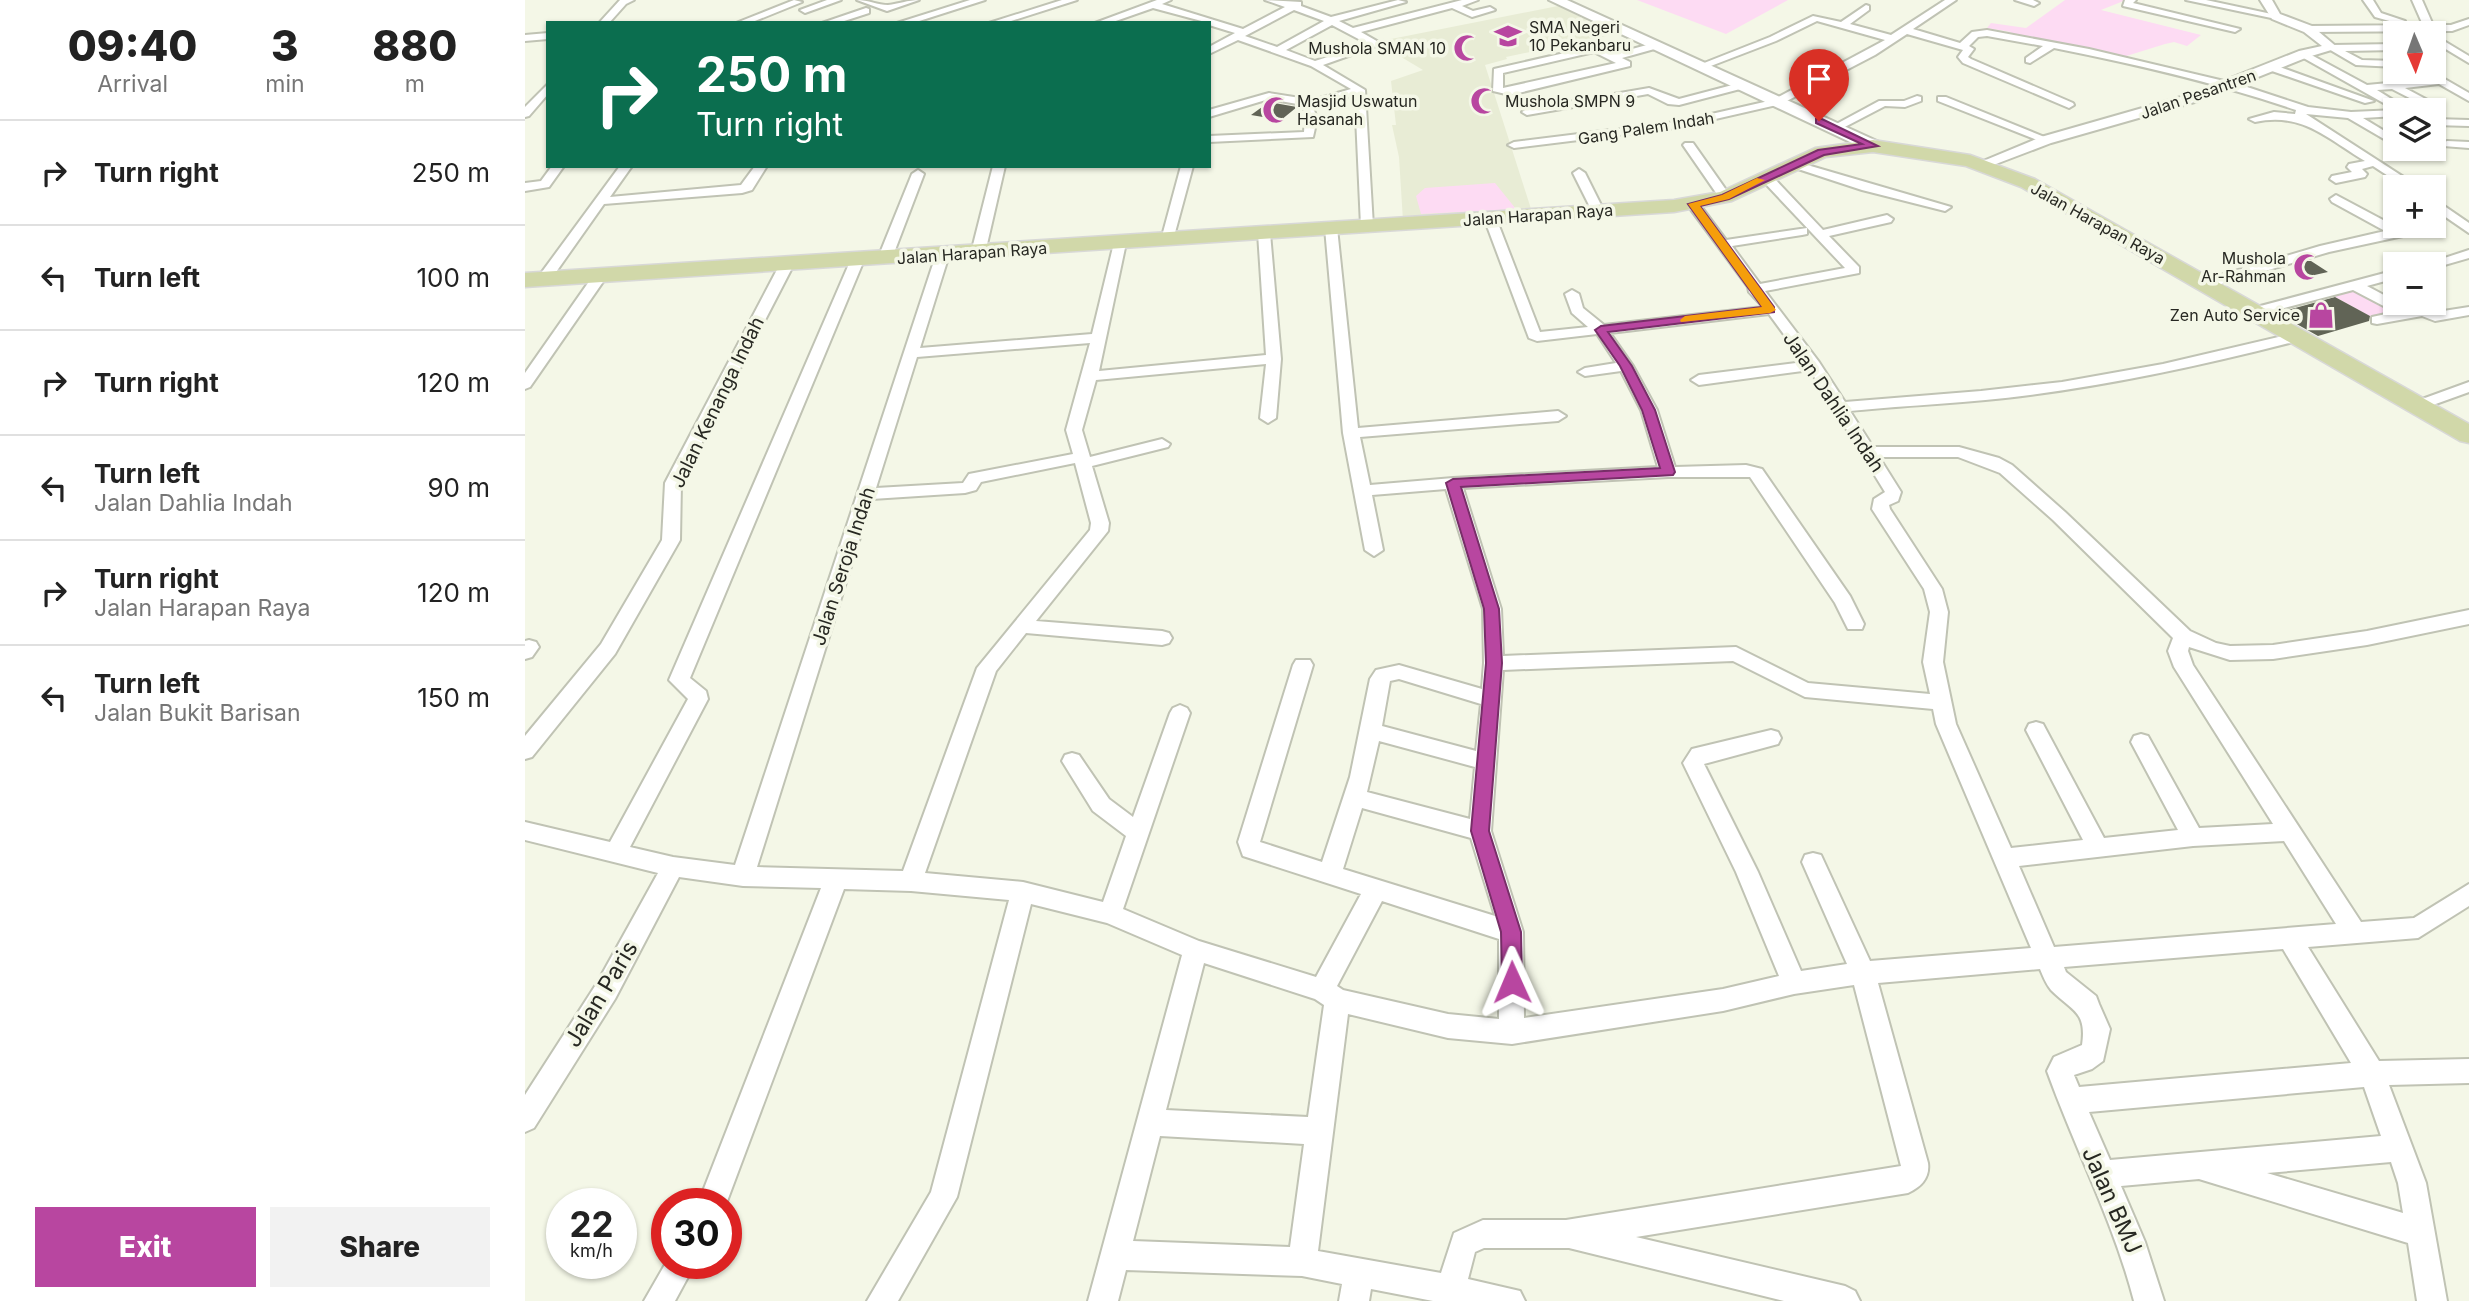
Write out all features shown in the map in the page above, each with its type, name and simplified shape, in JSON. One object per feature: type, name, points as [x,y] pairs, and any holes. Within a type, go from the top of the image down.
[{"type":"main road","points":[[1561,1],[1654,47],[1873,146]]},
{"type":"main road","name":"Jalan Harapan Raya","points":[[534,280],[942,256],[1693,204],[1725,197],[1822,152],[1873,146],[1983,164],[2028,183],[2469,435]]},
{"type":"street","points":[[607,0],[626,1]]},
{"type":"street","points":[[746,21],[794,1],[810,9],[836,0]]},
{"type":"street","points":[[862,0],[887,8],[914,0]]},
{"type":"street","points":[[909,21],[980,0]]},
{"type":"street","points":[[1001,21],[1072,0]]},
{"type":"street","points":[[1270,0],[1335,21],[1377,45],[1315,65]]},
{"type":"street","points":[[1211,49],[1304,0]]},
{"type":"street","points":[[1353,31],[1473,0]]},
{"type":"street","name":"Gang Palem Indah","points":[[1514,145],[1676,125],[1777,102],[1908,31],[1948,0]]},
{"type":"street","points":[[2020,0],[2034,3]]},
{"type":"street","points":[[2131,0],[2126,4],[2235,29]]},
{"type":"street","points":[[2266,0],[2276,16]]},
{"type":"street","points":[[2368,0],[2378,15],[2398,21]]},
{"type":"street","points":[[2417,0],[2428,21]]},
{"type":"street","points":[[606,21],[626,1]]},
{"type":"street","points":[[2197,1],[2276,16],[2308,29],[2332,48],[2363,64],[2383,64]]},
{"type":"street","points":[[1106,21],[1158,2],[1206,21]]},
{"type":"street","points":[[1279,50],[1339,17],[1401,2]]},
{"type":"street","points":[[1453,5],[1472,14],[1490,10]]},
{"type":"street","points":[[1844,24],[1866,8]]},
{"type":"street","points":[[832,21],[866,10]]},
{"type":"street","points":[[1168,20],[1187,14]]},
{"type":"street","points":[[840,18],[847,21]]},
{"type":"street","points":[[1699,66],[1773,39],[1816,18],[1894,39]]},
{"type":"street","points":[[2447,28],[2469,22]]},
{"type":"street","points":[[1211,23],[1315,65],[1360,90]]},
{"type":"street","points":[[1574,30],[1604,23]]},
{"type":"street","points":[[2308,29],[2383,29]]},
{"type":"street","points":[[1908,31],[1969,49],[1963,57],[1967,61],[2069,105]]},
{"type":"street","points":[[1962,47],[1980,32],[2052,45],[2251,91],[2305,115],[2321,137],[2376,162],[2395,175]]},
{"type":"street","points":[[526,38],[546,36]]},
{"type":"street","points":[[2030,60],[2052,45]]},
{"type":"street","points":[[2447,46],[2469,45]]},
{"type":"street","points":[[1616,57],[1626,64],[1510,92],[1498,90],[1497,71],[1593,49],[1616,57],[1654,47]]},
{"type":"street","points":[[2332,48],[2383,47]]},
{"type":"street","name":"Jalan Pesantren","points":[[1983,164],[2046,140],[2150,111],[2226,85],[2304,54],[2332,48]]},
{"type":"street","points":[[2447,50],[2469,60]]},
{"type":"street","points":[[2304,54],[2384,98]]},
{"type":"street","points":[[2273,68],[2369,101]]},
{"type":"street","points":[[2368,88],[2413,84]]},
{"type":"street","points":[[2446,84],[2469,98]]},
{"type":"street","points":[[1527,111],[1649,91],[1678,102],[1740,86]]},
{"type":"street","points":[[2394,86],[2416,98]]},
{"type":"street","points":[[525,114],[529,103],[546,89]]},
{"type":"street","points":[[1211,139],[1309,135],[1311,119],[1307,106],[1360,90]]},
{"type":"street","points":[[1360,90],[1367,226]]},
{"type":"street","points":[[1211,113],[1269,96],[1313,103]]},
{"type":"street","points":[[1835,128],[1883,103],[1906,104],[1917,99]]},
{"type":"street","points":[[1942,99],[2046,140]]},
{"type":"street","points":[[2255,119],[2274,115],[2383,114]]},
{"type":"street","points":[[2351,115],[2383,135]]},
{"type":"street","points":[[2446,122],[2469,123]]},
{"type":"street","points":[[2447,144],[2469,145]]},
{"type":"street","points":[[1689,145],[1725,197]]},
{"type":"street","points":[[2336,179],[2361,174],[2353,167],[2376,162]]},
{"type":"street","points":[[1793,164],[1866,187],[1945,207]]},
{"type":"street","points":[[525,187],[545,184],[557,168]]},
{"type":"street","points":[[534,280],[625,168]]},
{"type":"street","points":[[601,201],[746,188],[760,168]]},
{"type":"street","points":[[978,253],[999,168]]},
{"type":"street","points":[[1167,240],[1186,168]]},
{"type":"street","points":[[1580,173],[1598,211]]},
{"type":"street","points":[[885,258],[918,174]]},
{"type":"street","points":[[1755,289],[1853,271],[1822,234],[1766,177]]},
{"type":"street","points":[[2336,199],[2383,225]]},
{"type":"street","name":"Jalan Dahlia Indah","points":[[1693,204],[1770,310],[1814,365],[1893,492],[1892,497],[1880,503],[1881,509],[1933,589],[1937,602],[1933,662],[1939,702],[1946,724],[2048,958]]},
{"type":"street","points":[[2446,210],[2463,219],[2469,229]]},
{"type":"street","points":[[1490,218],[1534,335],[1542,337],[1770,310]]},
{"type":"street","points":[[1822,234],[1887,219]]},
{"type":"street","points":[[1331,228],[1351,433],[1374,550]]},
{"type":"street","points":[[1723,244],[1802,231]]},
{"type":"street","points":[[1264,233],[1274,359],[1268,418]]},
{"type":"street","points":[[2206,284],[2325,249],[2383,236]]},
{"type":"street","points":[[911,881],[987,668],[1099,531],[1100,523],[1074,430],[1090,376],[1120,243]]},
{"type":"street","points":[[2446,260],[2469,254]]},
{"type":"street","name":"Jalan Seroja Indah","points":[[743,876],[942,256]]},
{"type":"street","points":[[615,855],[698,699],[699,696],[679,680],[857,260]]},
{"type":"street","name":"Jalan Kenanga Indah","points":[[525,751],[608,649],[671,540],[673,483],[787,264]]},
{"type":"street","points":[[525,384],[600,276]]},
{"type":"street","points":[[2254,313],[2383,277]]},
{"type":"street","points":[[2353,284],[2383,300]]},
{"type":"street","points":[[1571,294],[1577,310],[1601,330],[1626,366],[1649,410],[1668,472]]},
{"type":"street","points":[[2431,315],[2435,317],[2469,311]]},
{"type":"street","points":[[2377,320],[2403,315]]},
{"type":"street","points":[[1840,407],[2031,391],[2235,353],[2295,337]]},
{"type":"street","points":[[912,353],[1098,338]]},
{"type":"street","points":[[1090,376],[1274,359]]},
{"type":"street","points":[[1699,380],[1814,365]]},
{"type":"street","points":[[1585,372],[1626,366]]},
{"type":"street","points":[[2419,405],[2469,387]]},
{"type":"street","points":[[1351,433],[1558,416]]},
{"type":"street","points":[[867,494],[965,488],[970,486],[975,478],[1161,444]]},
{"type":"street","points":[[1868,452],[1959,452],[1993,462],[2006,469],[2183,636],[2212,649],[2249,653],[2367,638],[2469,617]]},
{"type":"street","points":[[1363,491],[1453,483],[1746,470],[1756,473],[1843,601],[1855,624]]},
{"type":"street","points":[[1453,483],[1489,593],[1494,663],[1480,831],[1511,932],[1512,1032]]},
{"type":"street","points":[[1021,626],[1162,638]]},
{"type":"street","points":[[2183,636],[2178,651],[2184,667],[2354,932]]},
{"type":"street","points":[[1494,663],[1736,654],[1805,690],[1939,702]]},
{"type":"street","points":[[1303,665],[1249,846],[1253,851],[1377,887],[1511,932]]},
{"type":"street","points":[[1330,873],[1357,798],[1373,731],[1380,679],[1387,674],[1399,672],[1490,699]]},
{"type":"street","points":[[1111,914],[1180,713]]},
{"type":"street","points":[[2036,730],[2098,847]]},
{"type":"street","points":[[1373,731],[1486,762]]},
{"type":"street","points":[[1771,738],[1699,755],[1693,763],[1747,872],[1794,984]]},
{"type":"street","points":[[2141,742],[2193,837]]},
{"type":"street","points":[[1072,761],[1101,805],[1138,833]]},
{"type":"street","points":[[1357,798],[1480,831]]},
{"type":"street","points":[[525,831],[673,867],[743,876],[911,881],[1023,892],[1111,914],[1195,950],[1330,995],[1448,1026],[1512,1032],[1723,1000],[1794,984],[1863,973],[2418,928],[2469,894]]},
{"type":"street","points":[[2004,858],[2193,837],[2290,832]]},
{"type":"street","points":[[1450,1290],[1464,1243],[1483,1234],[1566,1234],[1908,1179],[1915,1171],[1863,973],[1813,862]]},
{"type":"street","name":"Jalan Paris","points":[[525,1119],[606,991],[673,867]]},
{"type":"street","points":[[718,1188],[836,880]]},
{"type":"street","points":[[1302,1262],[1318,1131],[1330,995],[1377,887]]},
{"type":"street","points":[[882,1301],[943,1197],[1023,892]]},
{"type":"street","points":[[2289,938],[2372,1074],[2412,1183],[2432,1301]]},
{"type":"street","points":[[1103,1301],[1195,950]]},
{"type":"street","name":"Jalan BMJ","points":[[2048,958],[2059,984],[2081,997],[2087,1004],[2097,1029],[2094,1052],[2083,1060],[2061,1068],[2070,1101],[2140,1264],[2149,1301]]},
{"type":"street","points":[[2070,1101],[2406,1071],[2469,1071]]},
{"type":"street","points":[[1151,1122],[1318,1131]]},
{"type":"street","points":[[2100,1174],[2400,1148]]},
{"type":"street","points":[[2198,1167],[2422,1233]]},
{"type":"street","points":[[1566,1234],[1845,1301]]},
{"type":"street","points":[[1114,1255],[1302,1262],[1510,1301]]},
{"type":"street","points":[[1354,1301],[1359,1272]]},
{"type":"street","points":[[659,1301],[672,1279]]},
{"type":"shaded area","points":[[1637,0],[1788,0],[1726,34]]},
{"type":"shaded area","points":[[2065,0],[2126,0],[2101,10],[2201,35],[2187,46],[2174,42],[2120,58],[2010,36],[2011,32],[1987,28],[1991,23],[2026,28]]},
{"type":"shaded area","points":[[1558,6],[1616,34],[1506,57],[1507,59],[1485,65],[1532,212],[1403,221],[1399,157],[1392,125],[1396,125],[1391,81],[1423,70],[1376,42]]},
{"type":"shaded area","points":[[1495,183],[1516,209],[1421,214],[1416,196],[1425,188]]},
{"type":"shaded area","points":[[2353,287],[2383,303],[2383,315],[2389,315],[2375,319],[2328,293]]},
{"type":"building","name":"Masjid Uswatun Hasanah","points":[[1269,102],[1297,107],[1281,120],[1251,115]]},
{"type":"building","name":"Mushola Ar-Rahman","points":[[2311,261],[2328,272],[2310,276],[2292,266]]},
{"type":"building","name":"Zen Auto Service","points":[[2335,297],[2370,316],[2369,321],[2318,336],[2277,313]]},
{"type":"slow traffic","points":[[1685,320],[1770,310],[1693,204],[1725,197],[1760,180]]},
{"type":"place","name":"SMA Negeri 10 Pekanbaru","points":[[1508,36]]},
{"type":"place","name":"Mushola SMAN 10","points":[[1467,48]]},
{"type":"place","name":"Mushola SMPN 9","points":[[1484,101]]},
{"type":"place","name":"Masjid Uswatun Hasanah","points":[[1276,110]]},
{"type":"place","name":"Mushola Ar-Rahman","points":[[2307,267]]},
{"type":"place","name":"Zen Auto Service","points":[[2321,315]]},
{"type":"route","points":[[1512,982],[1511,932],[1480,831],[1494,663],[1492,609],[1453,483],[1668,472],[1649,410],[1626,366],[1601,330],[1770,310],[1693,204],[1725,197],[1822,152],[1873,146],[1819,121]]}]
